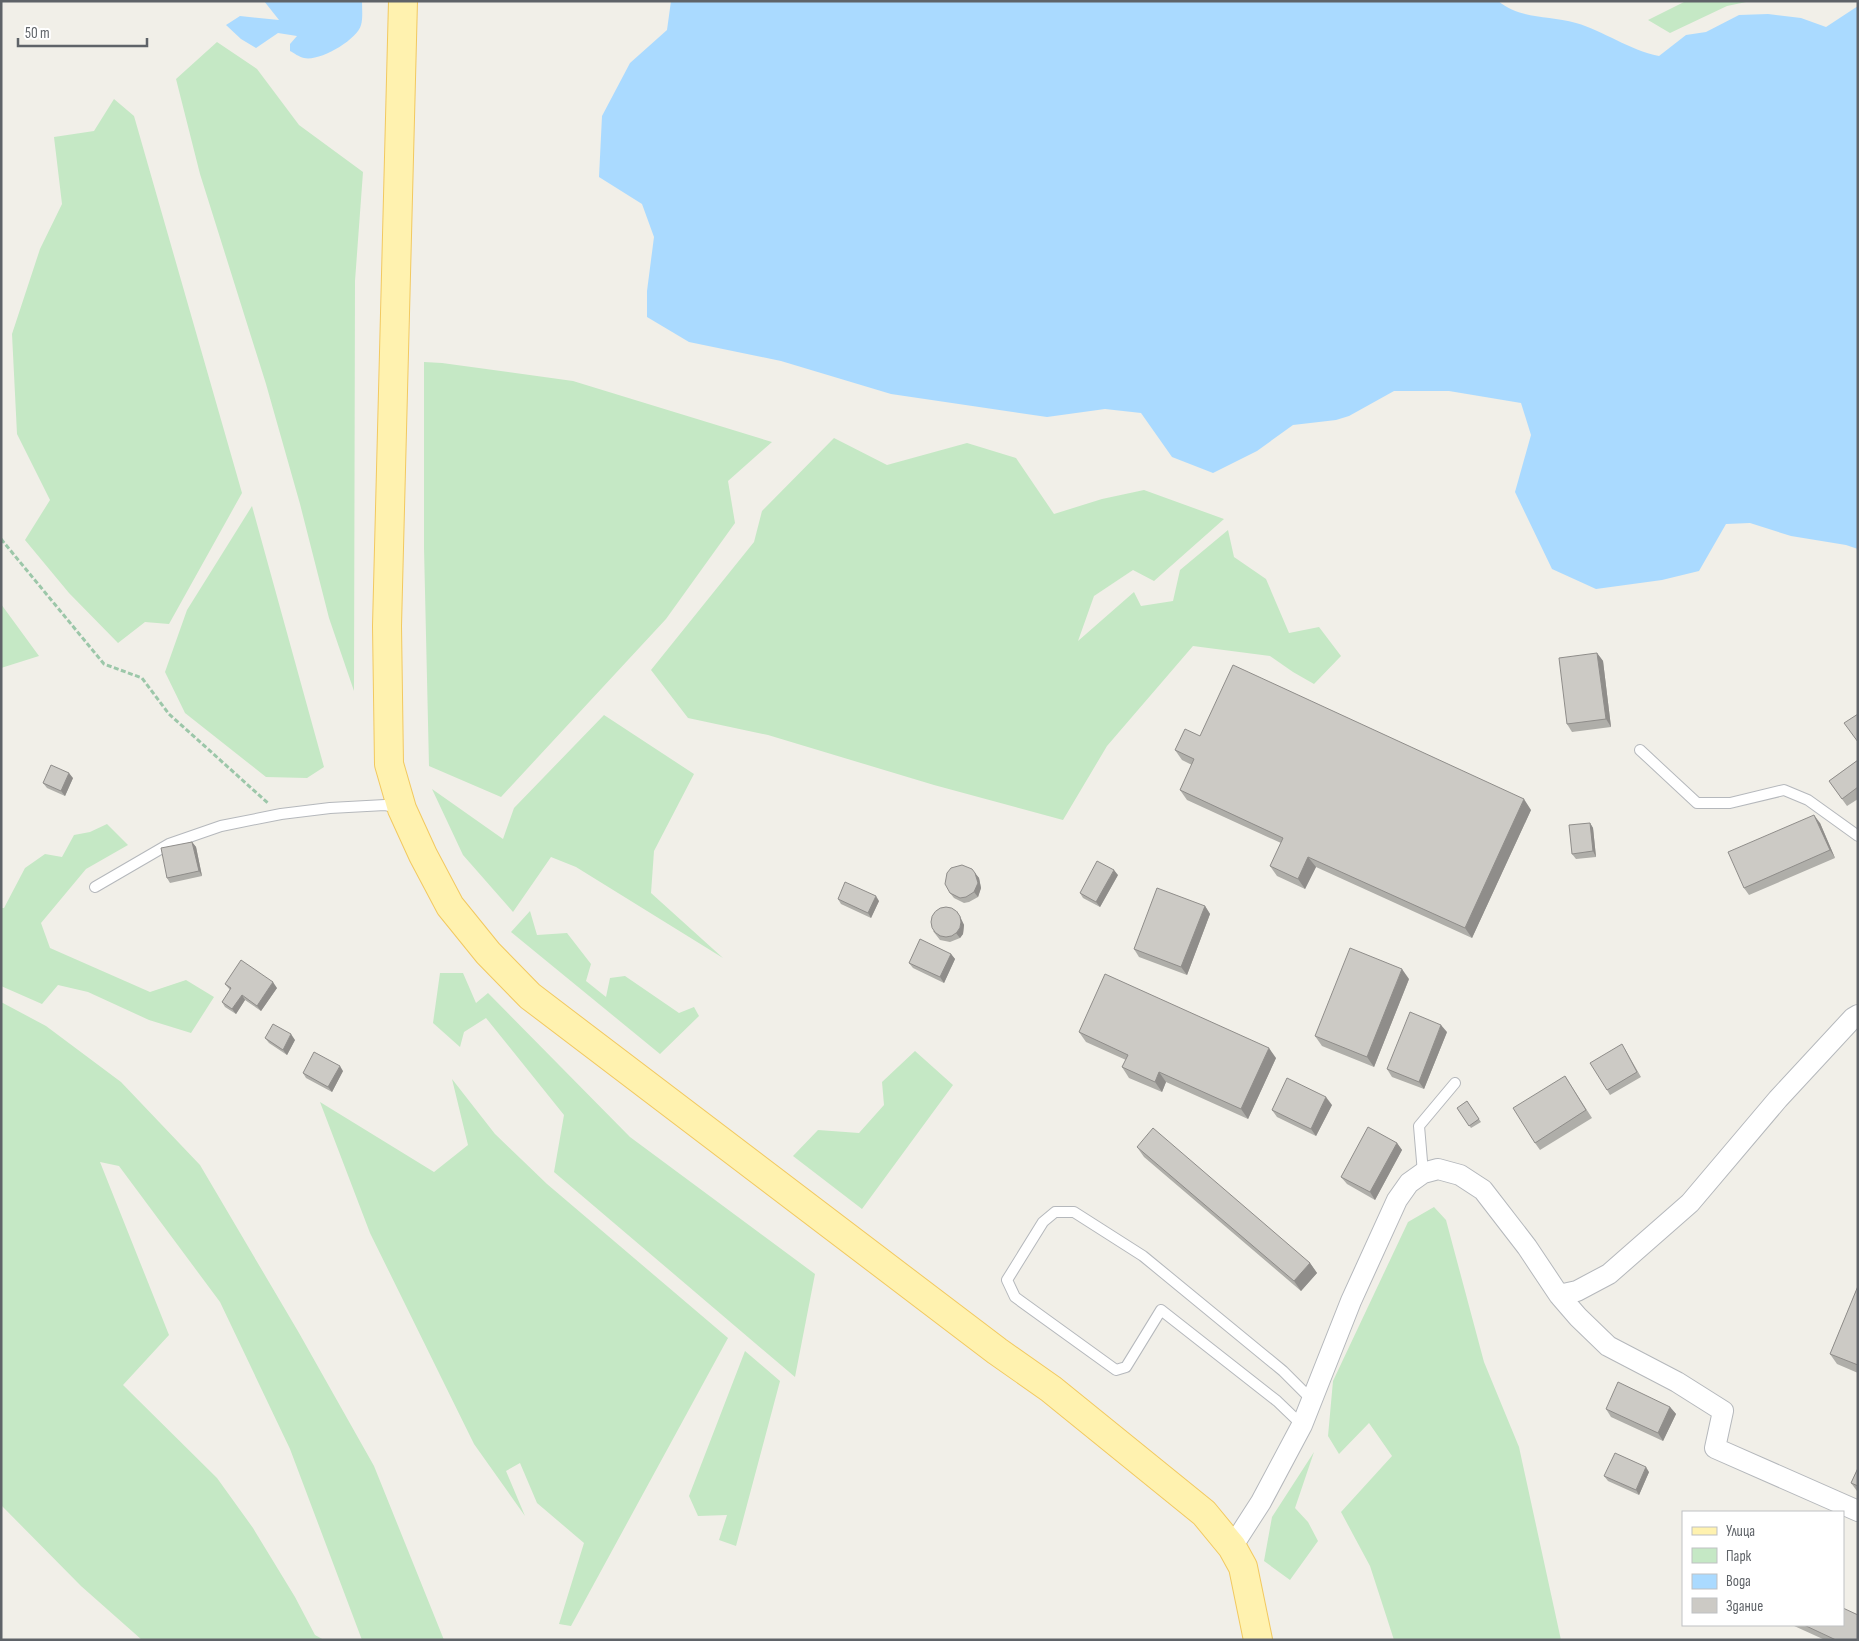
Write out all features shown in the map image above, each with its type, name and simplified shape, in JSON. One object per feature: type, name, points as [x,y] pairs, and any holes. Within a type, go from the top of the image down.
[{"type":"main road","points":[[403,1],[387,626],[389,764],[402,808],[450,906],[488,953],[530,996],[989,1345],[1051,1389],[1204,1513],[1232,1547],[1243,1567],[1258,1640]]},
{"type":"street","points":[[1559,1295],[1577,1291],[1609,1274],[1690,1203],[1778,1099],[1853,1018],[1858,1015]]},
{"type":"street","points":[[1232,1547],[1261,1502],[1302,1425],[1351,1301],[1397,1200],[1409,1183],[1423,1173],[1438,1169],[1460,1175],[1483,1190],[1527,1247],[1559,1295],[1578,1317],[1608,1346],[1677,1382],[1723,1411],[1715,1448],[1858,1510]]},
{"type":"lane","points":[[1640,750],[1697,802],[1730,803],[1784,790],[1808,800],[1858,836]]},
{"type":"lane","points":[[95,887],[169,844],[221,826],[280,814],[330,808],[376,806],[402,808]]},
{"type":"lane","points":[[1423,1173],[1419,1126],[1455,1083]]},
{"type":"lane","points":[[1302,1425],[1277,1401],[1161,1310],[1126,1367],[1116,1370],[1015,1297],[1007,1280],[1044,1222],[1055,1212],[1074,1212],[1143,1256],[1283,1371],[1313,1401]]},
{"type":"path","points":[[1,539],[104,664],[142,678],[169,714],[280,814]]},
{"type":"green space","points":[[1686,1],[1751,1],[1727,6],[1670,33],[1648,20]]},
{"type":"green space","points":[[217,42],[257,69],[299,125],[363,172],[355,281],[354,691],[329,618],[300,504],[266,384],[200,174],[176,79]]},
{"type":"green space","points":[[114,99],[134,116],[242,493],[169,624],[145,622],[118,643],[69,593],[25,540],[50,500],[17,434],[12,334],[40,249],[62,204],[54,137],[94,131]]},
{"type":"green space","points":[[424,362],[573,381],[772,442],[728,481],[735,523],[666,619],[501,797],[429,766],[424,548]]},
{"type":"green space","points":[[834,438],[887,465],[967,443],[1016,458],[1054,514],[1102,499],[1144,490],[1224,519],[1154,581],[1133,570],[1094,596],[1078,641],[1134,592],[1141,606],[1173,601],[1180,570],[1228,530],[1234,557],[1266,579],[1289,633],[1319,627],[1341,656],[1314,684],[1270,656],[1193,646],[1107,746],[1063,820],[934,785],[768,735],[688,718],[651,670],[754,542],[762,511]]},
{"type":"green space","points":[[252,506],[324,767],[307,778],[266,777],[185,713],[165,672],[187,610]]},
{"type":"green space","points":[[1,604],[39,656],[1,668]]},
{"type":"green space","points":[[604,715],[694,774],[654,851],[651,893],[723,958],[576,867],[551,857],[513,912],[463,855],[432,789],[503,839],[514,808]]},
{"type":"green space","points":[[107,824],[128,845],[86,869],[41,923],[50,948],[150,992],[186,980],[214,997],[191,1033],[149,1020],[88,992],[58,985],[42,1004],[1,986],[1,908],[4,908],[25,868],[45,854],[62,857],[74,835],[90,832]]},
{"type":"green space","points":[[530,911],[537,935],[567,933],[591,964],[586,981],[606,997],[610,978],[625,976],[679,1013],[694,1007],[699,1016],[660,1054],[511,932]]},
{"type":"green space","points":[[440,973],[463,973],[476,1003],[488,993],[630,1137],[815,1274],[795,1377],[554,1172],[564,1115],[486,1018],[464,1032],[460,1047],[433,1023]]},
{"type":"green space","points":[[1,1002],[46,1026],[121,1082],[200,1165],[299,1333],[374,1466],[444,1640],[362,1640],[290,1449],[220,1302],[119,1166],[100,1162],[169,1335],[123,1385],[217,1478],[253,1528],[295,1597],[315,1635],[324,1640],[142,1640],[81,1586],[1,1505]]},
{"type":"green space","points":[[915,1051],[953,1085],[862,1209],[793,1156],[818,1130],[859,1133],[884,1105],[882,1082]]},
{"type":"green space","points":[[452,1079],[495,1134],[547,1184],[728,1338],[571,1626],[559,1624],[584,1543],[537,1503],[520,1463],[506,1471],[525,1516],[474,1444],[370,1233],[320,1102],[434,1172],[468,1145]]},
{"type":"green space","points":[[1434,1207],[1446,1220],[1484,1362],[1519,1447],[1561,1640],[1394,1640],[1370,1566],[1341,1512],[1392,1456],[1369,1423],[1339,1454],[1328,1436],[1333,1381],[1408,1222]]},
{"type":"green space","points":[[745,1351],[780,1381],[736,1546],[719,1540],[727,1515],[698,1516],[689,1496]]},
{"type":"green space","points":[[1314,1452],[1295,1508],[1308,1522],[1318,1541],[1290,1580],[1264,1561],[1272,1517]]},
{"type":"water","points":[[264,1],[362,1],[361,25],[353,37],[337,49],[319,57],[304,58],[290,51],[290,44],[297,36],[278,33],[256,48],[241,39],[226,25],[240,16],[279,20]]},
{"type":"water","points":[[671,1],[1498,1],[1507,7],[1526,14],[1586,26],[1637,49],[1659,56],[1686,35],[1706,32],[1739,15],[1768,14],[1801,18],[1826,27],[1858,6],[1858,549],[1846,545],[1791,536],[1750,523],[1726,524],[1699,571],[1662,580],[1596,589],[1552,569],[1515,492],[1531,435],[1521,403],[1449,391],[1394,391],[1349,416],[1336,420],[1293,425],[1257,451],[1213,473],[1172,457],[1141,413],[1105,409],[1047,417],[891,394],[781,361],[689,342],[647,317],[647,291],[654,237],[642,204],[599,177],[602,116],[630,63],[667,30]]},
{"type":"building","points":[[1597,653],[1606,719],[1567,724],[1559,658]]},
{"type":"building","points":[[1233,665],[1524,799],[1465,928],[1308,857],[1298,879],[1270,866],[1283,838],[1180,790],[1194,759],[1175,750],[1185,729],[1200,736]]},
{"type":"building","points":[[1858,714],[1858,742],[1844,723]]},
{"type":"building","points":[[1858,760],[1858,787],[1842,799],[1829,781]]},
{"type":"building","points":[[51,765],[69,773],[61,791],[43,783]]},
{"type":"building","points":[[1814,815],[1830,850],[1744,888],[1728,852]]},
{"type":"building","points":[[1590,823],[1593,851],[1572,854],[1569,825]]},
{"type":"building","points":[[192,842],[199,871],[167,878],[161,848]]},
{"type":"building","points":[[1097,861],[1114,870],[1096,902],[1080,893]]},
{"type":"building","points":[[962,865],[972,869],[978,883],[974,892],[960,898],[950,893],[945,884],[947,873],[951,868]]},
{"type":"building","points":[[845,882],[876,896],[868,913],[838,899]]},
{"type":"building","points":[[1157,888],[1205,906],[1181,967],[1134,949]]},
{"type":"building","points":[[946,907],[952,908],[960,916],[960,928],[952,936],[946,937],[940,936],[932,928],[931,922],[932,916],[940,908]]},
{"type":"building","points":[[920,939],[951,954],[940,977],[909,963]]},
{"type":"building","points":[[1350,948],[1402,969],[1367,1057],[1315,1036]]},
{"type":"building","points":[[241,960],[273,982],[257,1006],[242,995],[232,1009],[222,1002],[231,988],[225,984]]},
{"type":"building","points":[[1105,974],[1269,1048],[1241,1109],[1159,1072],[1155,1082],[1122,1067],[1128,1055],[1079,1032]]},
{"type":"building","points":[[1410,1012],[1441,1025],[1419,1082],[1387,1069]]},
{"type":"building","points":[[273,1024],[291,1034],[283,1050],[265,1038]]},
{"type":"building","points":[[1622,1044],[1637,1072],[1607,1090],[1590,1063]]},
{"type":"building","points":[[314,1052],[340,1066],[328,1087],[303,1073]]},
{"type":"building","points":[[1565,1076],[1586,1110],[1535,1143],[1513,1108]]},
{"type":"building","points":[[1287,1078],[1326,1097],[1311,1129],[1272,1110]]},
{"type":"building","points":[[1467,1101],[1479,1119],[1469,1126],[1457,1108]]},
{"type":"building","points":[[1368,1127],[1397,1143],[1370,1192],[1341,1177]]},
{"type":"building","points":[[1153,1128],[1310,1263],[1294,1281],[1137,1147]]},
{"type":"building","points":[[1858,1286],[1858,1365],[1830,1354]]},
{"type":"building","points":[[1618,1382],[1670,1407],[1658,1433],[1606,1409]]},
{"type":"building","points":[[1615,1453],[1646,1467],[1636,1490],[1604,1476]]},
{"type":"building","points":[[1858,1468],[1858,1486],[1851,1483]]},
{"type":"building","points":[[1844,1608],[1858,1615],[1858,1640],[1836,1640],[1806,1626],[1844,1626]]}]
